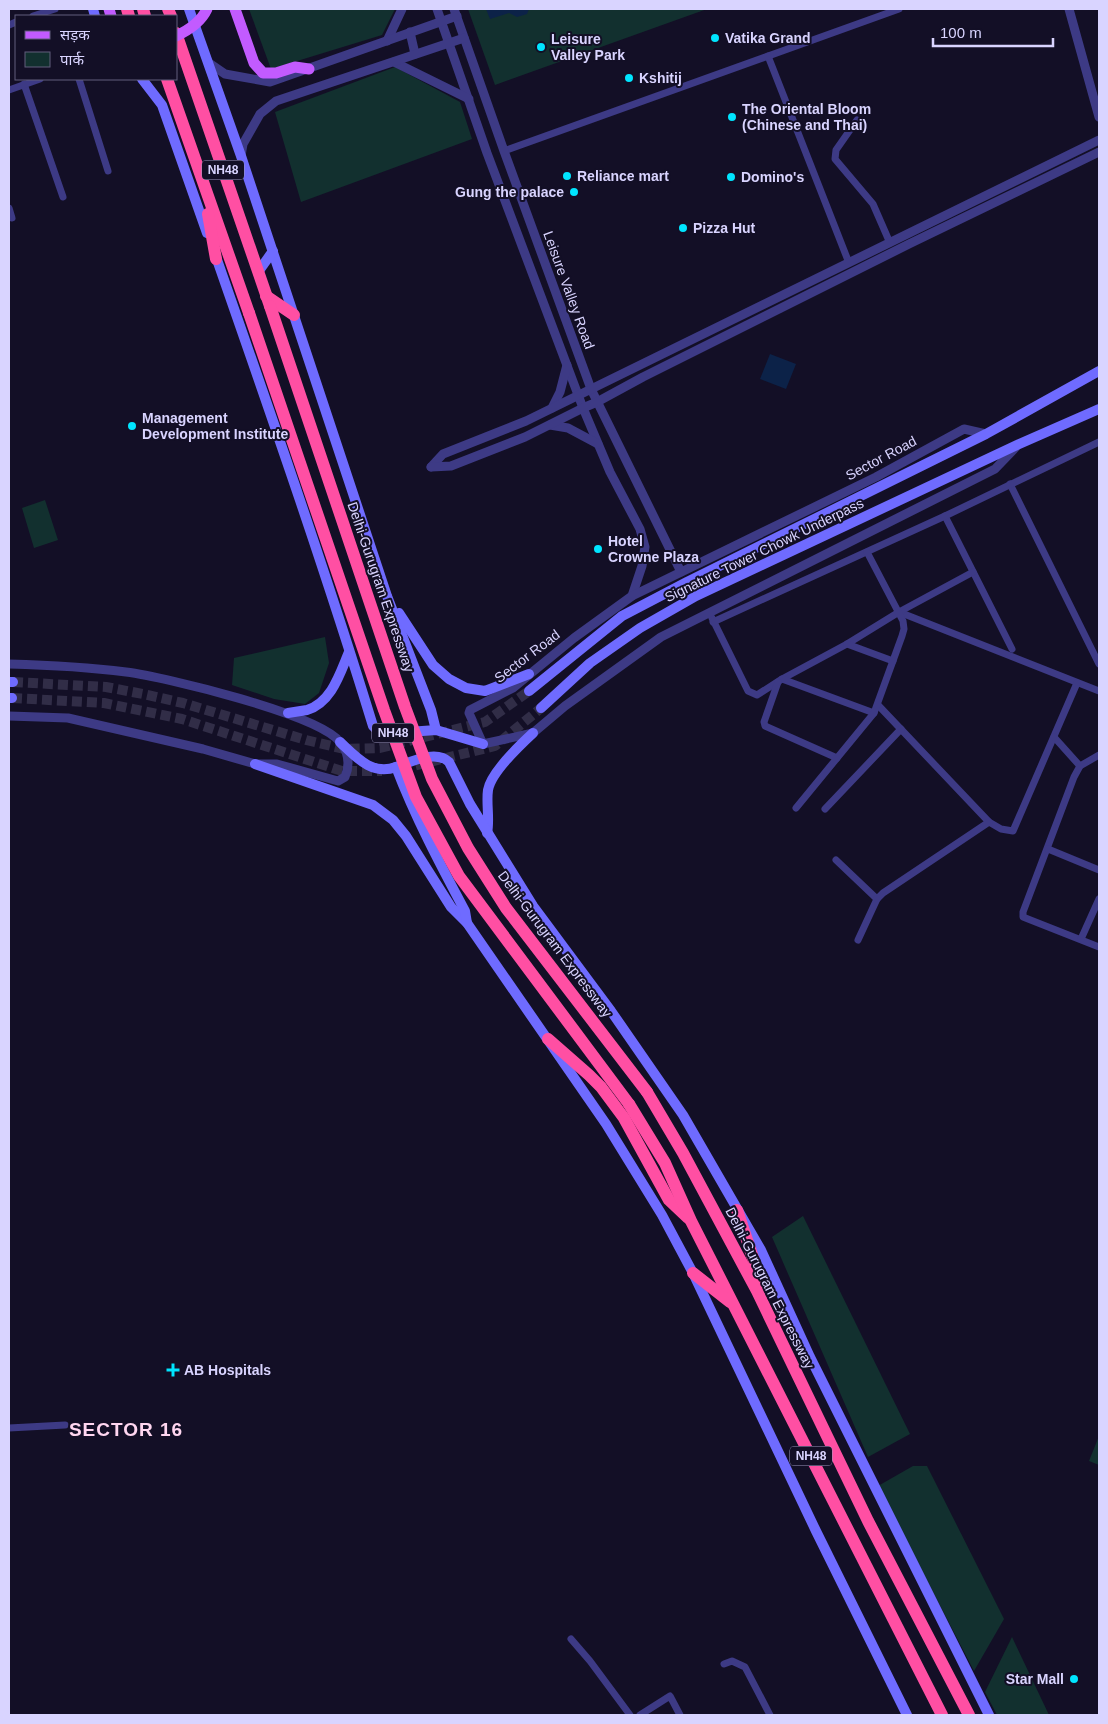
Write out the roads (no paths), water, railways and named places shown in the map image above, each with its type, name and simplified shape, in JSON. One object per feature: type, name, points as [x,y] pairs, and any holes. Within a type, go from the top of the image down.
[{"type":"highway","name":"Delhi-Gurugram Expressway","points":[[178,40],[432,779],[468,848],[506,908],[647,1092],[683,1153],[757,1290],[868,1521],[969,1715]]},
{"type":"highway","name":"NH48","points":[[166,82],[200,172],[384,710],[416,797],[459,876],[629,1104],[665,1163],[691,1221],[942,1715]]},
{"type":"highway","points":[[200,172],[216,259]]},
{"type":"highway","points":[[268,301],[294,316]]},
{"type":"highway","points":[[548,1039],[601,1087],[621,1115],[669,1200],[691,1221]]},
{"type":"highway","points":[[736,1210],[758,1273],[757,1290]]},
{"type":"highway","points":[[693,1273],[734,1305]]},
{"type":"highway","points":[[930,1692],[932,1715]]},
{"type":"main road","points":[[189,9],[241,156],[387,596],[431,710],[436,730]]},
{"type":"main road","points":[[178,33],[187,31],[203,17],[207,9]]},
{"type":"main road","points":[[235,9],[254,63],[263,73],[276,73],[295,67],[309,70]]},
{"type":"main road","points":[[143,80],[162,105],[262,387],[372,726],[381,734],[436,730],[483,744]]},
{"type":"main road","points":[[258,272],[273,251]]},
{"type":"main road","points":[[986,434],[1099,371]]},
{"type":"main road","points":[[1017,445],[1099,408]]},
{"type":"main road","name":"Signature Tower Chowk Underpass","points":[[529,691],[622,616],[986,434]]},
{"type":"main road","name":"Signature Tower Chowk Underpass","points":[[541,708],[590,663],[640,628],[696,596],[1017,445]]},
{"type":"main road","points":[[387,596],[433,665],[448,678],[466,688],[485,691],[529,674]]},
{"type":"main road","points":[[288,714],[308,709],[330,693],[349,652]]},
{"type":"main road","points":[[487,833],[488,789],[508,758],[533,733]]},
{"type":"main road","points":[[340,742],[364,764],[377,769],[389,770],[435,756],[444,758],[449,762],[470,804],[533,906],[611,1011],[683,1115],[736,1210],[761,1250],[810,1357],[918,1578],[989,1715]]},
{"type":"main road","points":[[255,764],[373,805],[393,820],[406,836],[451,907],[467,923],[548,1039],[606,1124],[662,1215],[693,1273],[906,1715]]},
{"type":"main road","points":[[396,767],[405,792],[431,847],[465,912],[467,923]]},
{"type":"street","points":[[36,15],[55,9]]},
{"type":"street","points":[[386,41],[402,9]]},
{"type":"street","name":"Leisure Valley Road","points":[[437,9],[487,153],[567,365],[598,444],[640,529],[645,547],[642,566],[632,596]]},
{"type":"street","points":[[504,151],[899,9]]},
{"type":"street","points":[[1069,9],[1099,117]]},
{"type":"street","points":[[209,63],[225,74],[263,82],[281,80],[441,21],[456,12]]},
{"type":"street","name":"Leisure Valley Road","points":[[456,12],[504,151],[591,389],[681,572]]},
{"type":"street","points":[[410,32],[415,54]]},
{"type":"street","points":[[241,156],[243,144],[260,114],[276,101],[464,38]]},
{"type":"street","points":[[768,56],[849,263]]},
{"type":"street","points":[[394,62],[469,99]]},
{"type":"street","points":[[9,90],[37,80]]},
{"type":"street","points":[[79,80],[108,171]]},
{"type":"street","points":[[24,84],[63,197]]},
{"type":"street","points":[[858,120],[836,150],[835,158],[873,204],[890,243]]},
{"type":"street","points":[[1099,140],[526,421],[444,454],[431,467],[451,466],[525,437],[1099,152]]},
{"type":"street","points":[[9,208],[12,218]]},
{"type":"street","points":[[552,408],[560,392],[567,365]]},
{"type":"street","points":[[550,425],[568,428],[598,444]]},
{"type":"street","name":"Sector Road","points":[[483,744],[469,713],[470,710],[513,688],[574,638],[632,596],[876,478],[964,429],[986,434]]},
{"type":"street","points":[[483,744],[533,733],[565,706],[662,637],[712,618],[867,552],[1099,442]]},
{"type":"street","points":[[712,618],[995,470],[1017,445]]},
{"type":"street","points":[[1010,484],[1099,664]]},
{"type":"street","points":[[945,516],[1012,649]]},
{"type":"street","points":[[796,808],[874,713],[904,629],[904,621],[867,552]]},
{"type":"street","points":[[712,618],[748,691],[757,695],[780,680],[847,644],[898,612],[973,572]]},
{"type":"street","points":[[898,612],[1099,691]]},
{"type":"street","points":[[847,644],[893,661]]},
{"type":"street","points":[[9,664],[69,666],[128,672],[166,680],[288,714],[326,730],[340,742],[348,757],[349,768],[345,777],[338,780],[277,764],[255,764],[203,749],[68,718],[9,716]]},
{"type":"street","points":[[780,680],[874,713]]},
{"type":"street","points":[[780,680],[764,722],[765,726],[837,758]]},
{"type":"street","points":[[878,704],[989,822],[1002,829],[1013,831],[1077,683]]},
{"type":"street","points":[[825,810],[901,729]]},
{"type":"street","points":[[1054,737],[1080,766]]},
{"type":"street","points":[[1099,755],[1080,766],[1074,777],[1023,912],[1023,917],[1099,947]]},
{"type":"street","points":[[858,940],[878,899],[890,888],[989,822]]},
{"type":"street","points":[[1048,849],[1099,870]]},
{"type":"street","points":[[836,860],[878,899]]},
{"type":"street","points":[[1082,939],[1099,899]]},
{"type":"street","points":[[9,1428],[65,1425]]},
{"type":"street","points":[[571,1639],[590,1661],[630,1715]]},
{"type":"street","points":[[724,1664],[732,1661],[745,1667],[770,1715]]},
{"type":"street","points":[[640,1715],[670,1696],[680,1715]]},
{"type":"water","points":[[486,9],[529,9],[527,14],[517,17],[509,13],[490,19]]},
{"type":"water","points":[[770,354],[796,364],[786,389],[760,379]]},
{"type":"tunnel","points":[[13,682],[106,687],[143,694],[183,703],[306,740],[344,749],[380,748],[485,722],[529,691]]},
{"type":"tunnel","points":[[12,698],[104,703],[182,719],[342,771],[382,771]]},
{"type":"tunnel","points":[[401,769],[495,746],[541,708]]},
{"type":"place","name":"Vatika Grand","points":[[715,38]]},
{"type":"place","name":"Leisure Valley Park","points":[[541,47]]},
{"type":"place","name":"Kshitij","points":[[629,78]]},
{"type":"place","name":"The Oriental Bloom (Chinese and Thai)","points":[[732,117]]},
{"type":"place","name":"Reliance mart","points":[[567,176]]},
{"type":"place","name":"Domino's","points":[[731,177]]},
{"type":"place","name":"Gung the palace","points":[[574,192]]},
{"type":"place","name":"Pizza Hut","points":[[683,228]]},
{"type":"place","name":"Management Development Institute","points":[[132,426]]},
{"type":"place","name":"Hotel Crowne Plaza","points":[[598,549]]},
{"type":"place","name":"AB Hospitals","points":[[173,1370]]},
{"type":"place","name":"Star Mall","points":[[1074,1679]]},
{"type":"district","name":"SECTOR 16","points":[[126,1429]]}]
